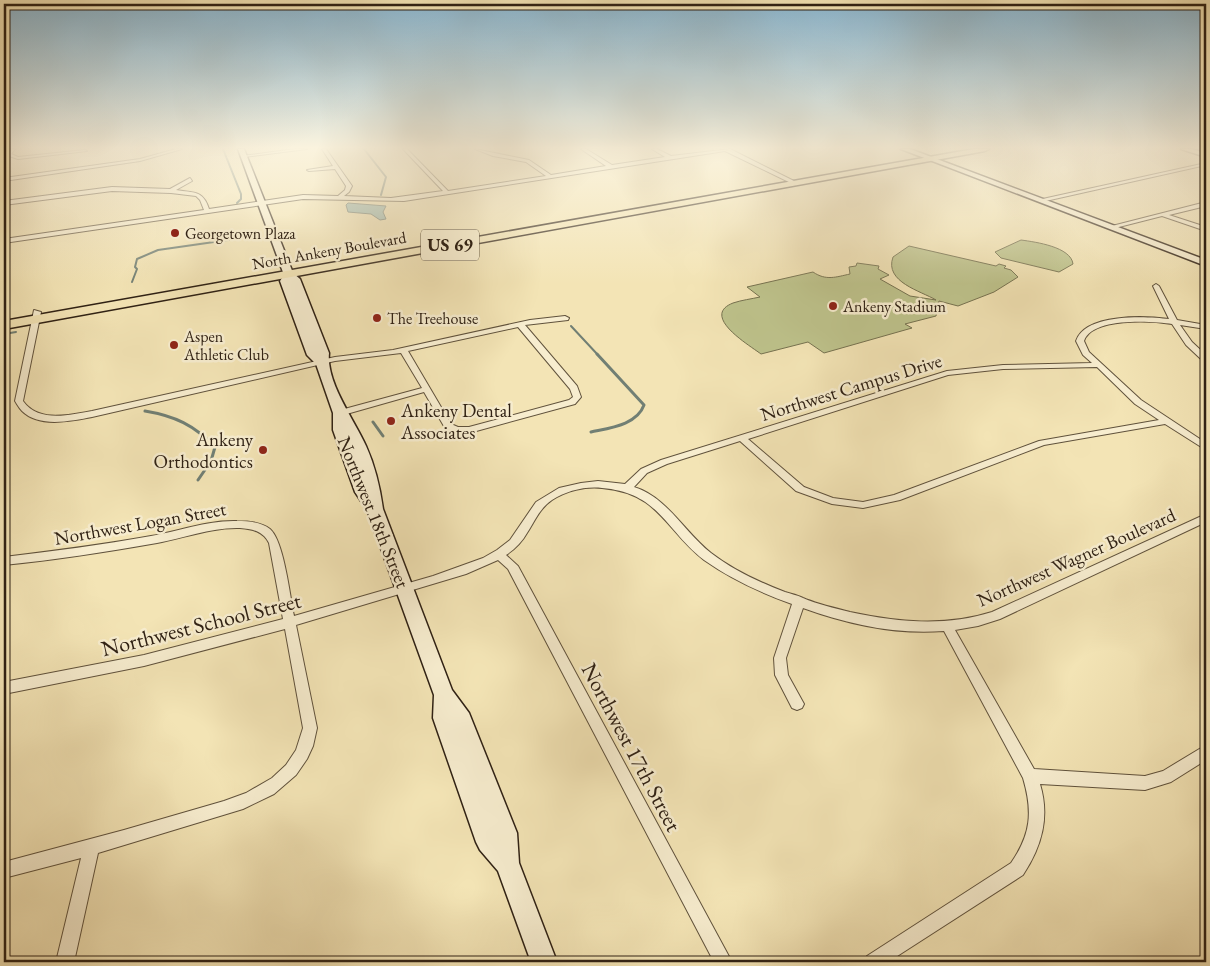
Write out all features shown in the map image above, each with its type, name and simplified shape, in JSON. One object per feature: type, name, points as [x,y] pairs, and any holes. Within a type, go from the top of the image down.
[{"type":"main road","name":"Northwest 18th Street","points":[[258,194],[288,272],[285,281],[295,309],[313,355],[322,363],[340,413],[340,430],[363,492],[375,509],[444,695],[444,718],[488,842],[507,863],[544,962]]},
{"type":"main road","name":"North Ankeny Boulevard","points":[[4,325],[36,316],[720,194]]},
{"type":"main road","points":[[1025,194],[1206,263]]},
{"type":"main road","name":"North Ankeny Boulevard","points":[[4,318],[36,316]]},
{"type":"street","points":[[4,203],[73,194]]},
{"type":"street","points":[[189,194],[201,196],[207,211]]},
{"type":"street","points":[[340,197],[344,194]]},
{"type":"street","points":[[4,241],[303,197],[388,200],[431,194]]},
{"type":"street","points":[[1041,200],[1068,194]]},
{"type":"street","points":[[1112,227],[1206,204]]},
{"type":"street","points":[[1164,214],[1206,229]]},
{"type":"street","points":[[1156,286],[1185,340],[1206,359]]},
{"type":"street","points":[[36,316],[19,396],[21,406],[33,414],[54,418],[73,417],[347,357],[404,350],[520,324],[564,318]]},
{"type":"street","points":[[1206,327],[1128,318],[1086,331],[1080,338],[1080,344],[1098,365],[1138,402],[1206,447]]},
{"type":"street","points":[[404,350],[448,426],[456,430],[469,430],[572,402],[577,397],[574,388],[520,324]]},
{"type":"street","name":"Northwest Campus Drive","points":[[628,488],[637,477],[653,466],[947,374],[1004,367],[1098,365]]},
{"type":"street","points":[[340,413],[426,388]]},
{"type":"street","points":[[742,437],[800,489],[832,501],[863,505],[896,498],[1042,443],[1166,422]]},
{"type":"street","name":"Northwest Wagner Boulevard","points":[[405,589],[473,567],[500,554],[522,534],[537,508],[555,495],[572,488],[590,485],[610,485],[628,488],[656,502],[692,543],[719,564],[757,585],[799,601],[870,621],[909,626],[947,626],[996,616],[1206,518]]},
{"type":"street","name":"Northwest Logan Street","points":[[4,561],[118,546],[235,524],[247,524],[262,528],[269,534],[274,544],[290,622]]},
{"type":"street","name":"Northwest 17th Street","points":[[500,554],[512,566],[723,962]]},
{"type":"street","name":"Northwest School Street","points":[[4,688],[162,657],[405,589]]},
{"type":"street","points":[[797,704],[782,675],[780,658],[799,601]]},
{"type":"street","points":[[4,870],[91,848],[244,801],[270,788],[290,771],[305,750],[310,728],[290,622]]},
{"type":"street","points":[[873,962],[1017,870],[1030,852],[1036,833],[1037,809],[1035,789],[1030,776],[947,626]]},
{"type":"street","points":[[1030,776],[1145,783],[1166,777],[1206,752]]},
{"type":"street","points":[[65,962],[91,848]]},
{"type":"green space","points":[[1021,240],[1060,249],[1071,258],[1073,264],[1059,272],[1001,258],[995,252]]},
{"type":"green space","name":"Ankeny Stadium","points":[[909,246],[996,266],[999,264],[1006,266],[1004,268],[1011,270],[1018,277],[994,292],[958,306],[939,301],[936,316],[905,324],[912,328],[824,353],[808,342],[761,354],[738,337],[724,322],[722,315],[724,309],[733,303],[760,297],[747,287],[813,272],[822,277],[831,278],[850,274],[849,267],[856,266],[857,263],[879,266],[878,269],[889,275],[880,279],[910,296],[936,300],[913,289],[894,273],[892,266],[893,257]]},
{"type":"water","points":[[348,203],[386,206],[383,212],[386,219],[380,220],[371,214],[348,212],[346,205]]},
{"type":"waterway","points":[[237,203],[241,199],[241,194]]},
{"type":"waterway","points":[[132,282],[137,269],[135,267],[137,259],[158,250],[235,239]]},
{"type":"waterway","points":[[571,326],[598,355]]},
{"type":"waterway","points":[[4,334],[16,332]]},
{"type":"waterway","points":[[591,432],[614,427],[629,421],[640,412],[644,405],[597,354]]},
{"type":"waterway","points":[[145,411],[175,419],[192,427],[215,447],[211,461],[198,480]]},
{"type":"waterway","points":[[373,422],[383,436]]},
{"type":"place","name":"Georgetown Plaza","points":[[175,233]]},
{"type":"place","name":"Ankeny Stadium","points":[[833,306]]},
{"type":"place","name":"The Treehouse","points":[[377,318]]},
{"type":"place","name":"Aspen Athletic Club","points":[[174,345]]},
{"type":"place","name":"Ankeny Dental Associates","points":[[391,421]]},
{"type":"place","name":"Ankeny Orthodontics","points":[[263,450]]}]
